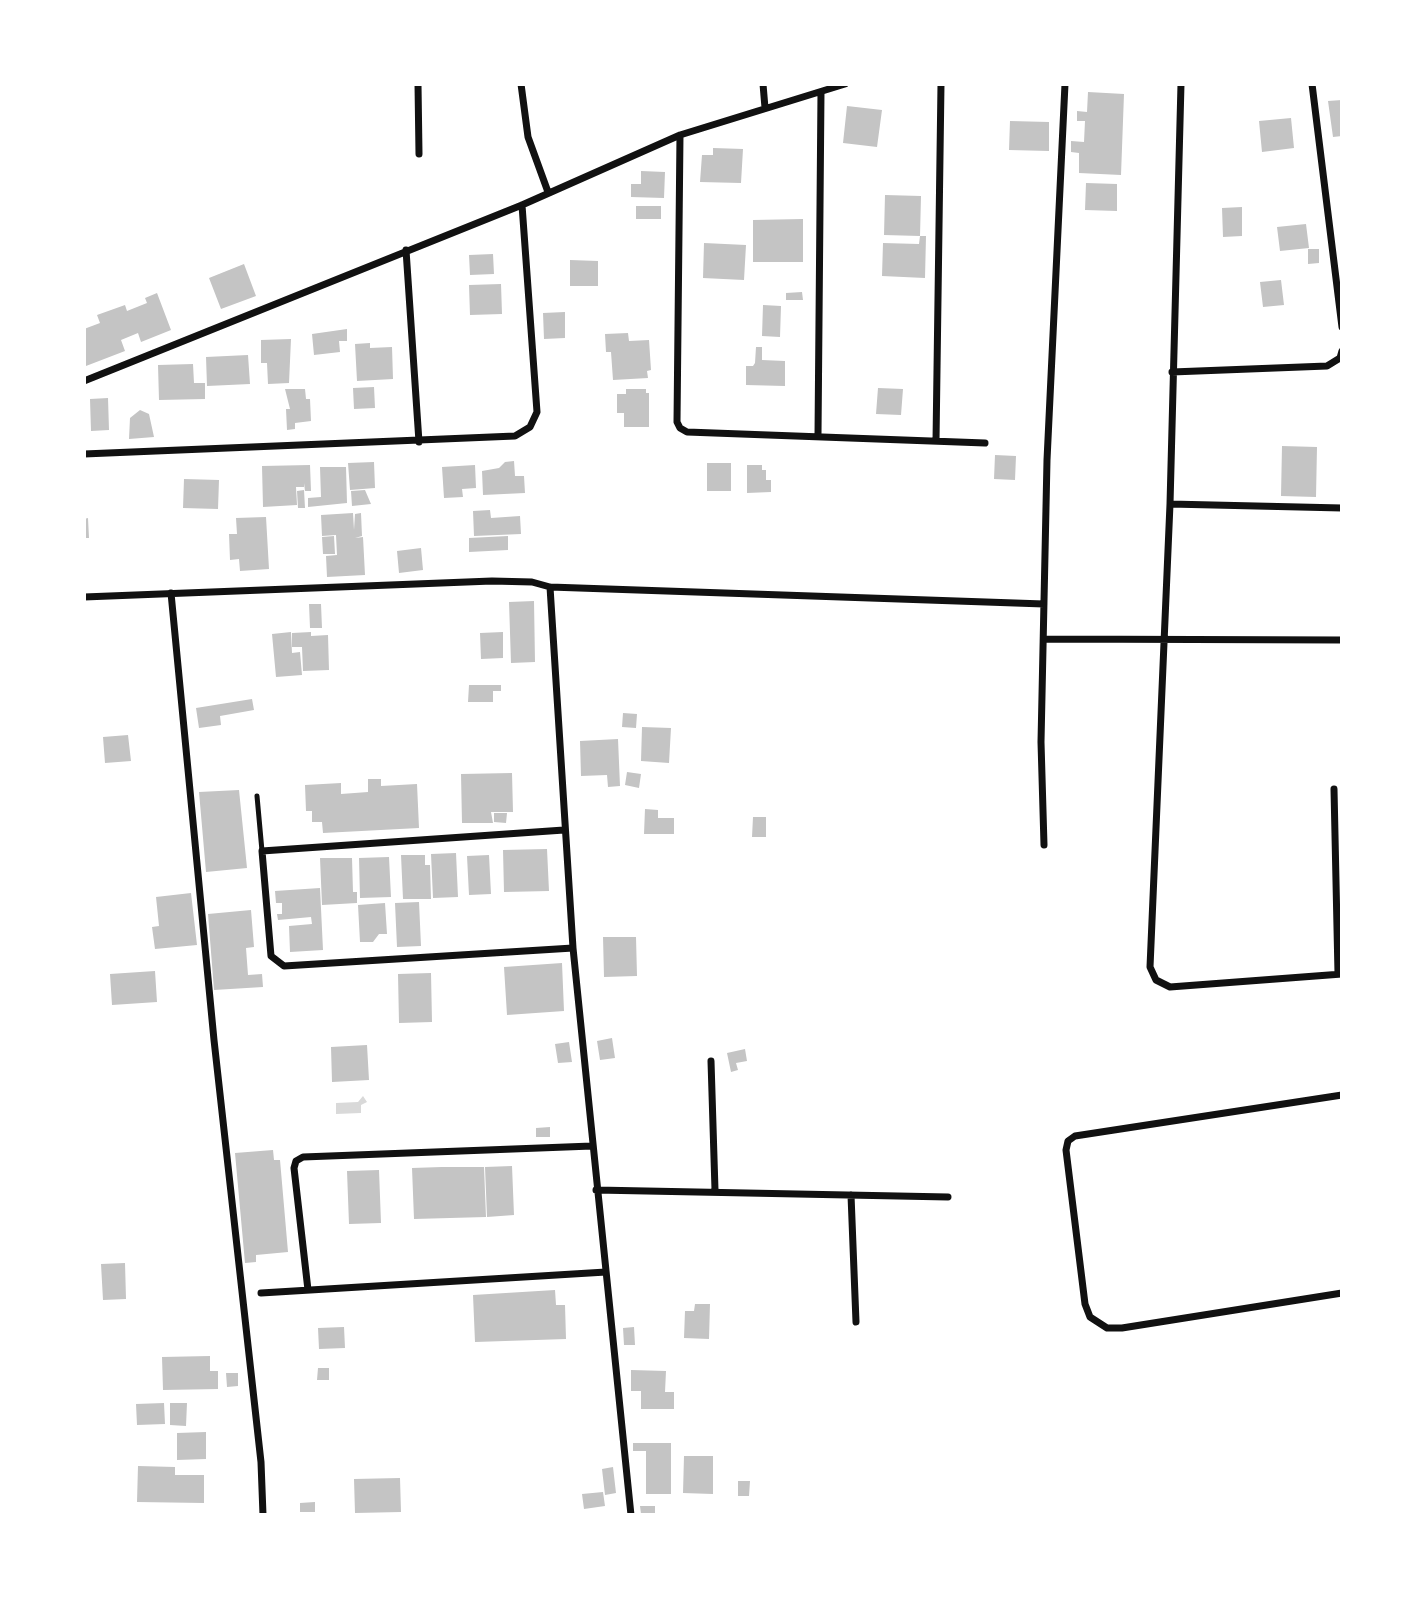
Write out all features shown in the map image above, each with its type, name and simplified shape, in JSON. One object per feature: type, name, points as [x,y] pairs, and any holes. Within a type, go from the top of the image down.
[{"type":"street","points":[[418,84],[419,154]]},
{"type":"street","points":[[522,84],[528,137],[548,192]]},
{"type":"street","points":[[763,84],[765,108]]},
{"type":"street","points":[[84,381],[522,205],[680,135],[845,84]]},
{"type":"street","points":[[936,441],[941,84]]},
{"type":"street","points":[[1044,845],[1041,742],[1047,460],[1065,84]]},
{"type":"street","points":[[1181,84],[1170,504],[1150,967],[1156,980],[1170,987],[1340,974],[1334,789]]},
{"type":"street","points":[[1312,84],[1342,327]]},
{"type":"street","points":[[818,435],[821,92]]},
{"type":"street","points":[[680,135],[677,422],[687,432],[985,443]]},
{"type":"street","points":[[84,454],[515,436],[530,427],[537,412],[522,205]]},
{"type":"street","points":[[406,250],[419,442]]},
{"type":"street","points":[[1172,372],[1327,366],[1340,358],[1342,352]]},
{"type":"street","points":[[1170,504],[1342,508]]},
{"type":"street","points":[[84,597],[492,581],[532,582],[550,587],[1044,604]]},
{"type":"street","points":[[550,587],[573,948],[631,1515]]},
{"type":"street","points":[[171,593],[214,1040],[261,1462],[263,1515]]},
{"type":"street","points":[[1045,639],[1163,637],[1342,640]]},
{"type":"street","points":[[564,830],[262,851],[271,956],[284,966],[573,948]]},
{"type":"street","points":[[711,1061],[715,1190]]},
{"type":"street","points":[[1342,1095],[1074,1136],[1068,1141],[1066,1150],[1084,1304],[1090,1317],[1107,1328],[1122,1328],[1342,1293]]},
{"type":"street","points":[[308,1290],[293,1168],[296,1161],[303,1157],[592,1146]]},
{"type":"street","points":[[596,1190],[715,1190],[948,1197]]},
{"type":"street","points":[[851,1195],[856,1322]]},
{"type":"street","points":[[261,1293],[606,1272]]},
{"type":"lane","points":[[257,796],[262,851]]},
{"type":"shaded area","points":[[363,1096],[367,1102],[361,1105],[361,1113],[336,1114],[336,1103],[358,1102]]},
{"type":"building","points":[[1088,92],[1124,94],[1121,175],[1079,173],[1079,153],[1071,152],[1071,141],[1084,142],[1085,121],[1077,121],[1077,111],[1087,112]]},
{"type":"building","points":[[1342,100],[1342,136],[1333,137],[1328,101]]},
{"type":"building","points":[[847,106],[882,110],[877,147],[843,143]]},
{"type":"building","points":[[1291,118],[1294,148],[1262,152],[1259,121]]},
{"type":"building","points":[[1010,121],[1049,122],[1049,151],[1009,150]]},
{"type":"building","points":[[713,148],[743,149],[741,183],[700,182],[702,155],[713,155]]},
{"type":"building","points":[[641,171],[665,172],[664,198],[631,197],[631,184],[641,184]]},
{"type":"building","points":[[1086,183],[1117,184],[1117,211],[1085,210]]},
{"type":"building","points":[[885,195],[921,196],[920,236],[884,235]]},
{"type":"building","points":[[636,206],[661,206],[661,219],[636,219]]},
{"type":"building","points":[[1242,207],[1242,236],[1223,237],[1222,208]]},
{"type":"building","points":[[803,219],[803,262],[753,262],[753,220]]},
{"type":"building","points":[[1306,224],[1309,248],[1280,251],[1277,227]]},
{"type":"building","points":[[920,236],[926,236],[925,278],[882,276],[883,243],[919,244]]},
{"type":"building","points":[[704,243],[746,245],[744,280],[703,278]]},
{"type":"building","points":[[1308,249],[1319,249],[1319,263],[1308,264]]},
{"type":"building","points":[[493,254],[494,274],[470,275],[469,255]]},
{"type":"building","points":[[570,260],[598,261],[598,286],[570,286]]},
{"type":"building","points":[[244,264],[256,296],[221,309],[209,278]]},
{"type":"building","points":[[1281,280],[1284,305],[1263,307],[1260,282]]},
{"type":"building","points":[[501,284],[502,314],[470,315],[469,285]]},
{"type":"building","points":[[802,292],[803,300],[786,300],[786,293]]},
{"type":"building","points":[[157,293],[171,330],[141,342],[138,333],[121,340],[125,351],[86,366],[84,329],[100,323],[97,315],[125,305],[127,311],[147,303],[145,298]]},
{"type":"building","points":[[763,305],[781,306],[780,337],[762,336]]},
{"type":"building","points":[[565,312],[565,338],[544,339],[543,313]]},
{"type":"building","points":[[347,329],[347,341],[339,341],[340,352],[314,355],[312,334]]},
{"type":"building","points":[[628,333],[629,341],[649,340],[651,370],[647,371],[648,378],[613,380],[611,352],[606,352],[605,334]]},
{"type":"building","points":[[291,339],[289,383],[268,384],[267,363],[261,363],[261,340]]},
{"type":"building","points":[[370,343],[370,348],[392,347],[393,379],[357,381],[355,344]]},
{"type":"building","points":[[756,347],[762,347],[762,360],[785,361],[785,386],[746,385],[746,366],[753,366],[755,363]]},
{"type":"building","points":[[248,355],[250,384],[207,386],[206,357]]},
{"type":"building","points":[[193,364],[194,383],[205,383],[205,399],[159,400],[158,365]]},
{"type":"building","points":[[374,387],[375,408],[354,409],[353,388]]},
{"type":"building","points":[[878,388],[903,389],[901,415],[876,414]]},
{"type":"building","points":[[285,389],[305,389],[306,399],[310,399],[311,421],[295,423],[295,429],[287,430],[286,409],[290,409]]},
{"type":"building","points":[[626,389],[646,389],[646,393],[649,393],[649,427],[624,427],[624,413],[617,413],[617,394],[626,394]]},
{"type":"building","points":[[108,398],[109,430],[91,431],[90,399]]},
{"type":"building","points":[[140,410],[149,414],[154,437],[129,439],[130,418]]},
{"type":"building","points":[[1282,446],[1317,447],[1316,497],[1281,496]]},
{"type":"building","points":[[995,455],[1016,456],[1015,480],[994,479]]},
{"type":"building","points":[[514,461],[515,476],[524,476],[525,493],[483,495],[482,471],[499,468],[505,462]]},
{"type":"building","points":[[374,462],[375,488],[350,490],[348,463]]},
{"type":"building","points":[[707,463],[731,463],[731,491],[707,491]]},
{"type":"building","points":[[310,465],[311,491],[305,491],[304,483],[304,487],[296,487],[297,505],[263,507],[262,466]]},
{"type":"building","points":[[475,465],[476,488],[462,489],[463,497],[444,498],[442,467]]},
{"type":"building","points":[[747,465],[762,465],[762,470],[766,470],[766,480],[771,480],[771,492],[747,493]]},
{"type":"building","points":[[320,467],[346,467],[347,503],[308,507],[308,498],[321,497]]},
{"type":"building","points":[[184,479],[219,480],[218,509],[183,508]]},
{"type":"building","points":[[304,490],[305,508],[298,508],[297,491]]},
{"type":"building","points":[[365,490],[371,504],[352,506],[351,491]]},
{"type":"building","points":[[490,510],[491,518],[520,516],[521,534],[474,536],[473,511]]},
{"type":"building","points":[[353,513],[354,530],[355,514],[361,513],[362,536],[355,538],[363,537],[365,575],[327,577],[326,556],[337,555],[336,535],[322,536],[321,515]]},
{"type":"building","points":[[266,517],[269,569],[240,571],[239,559],[230,560],[229,534],[237,534],[236,518]]},
{"type":"building","points":[[88,518],[89,538],[84,538],[84,519]]},
{"type":"building","points":[[334,536],[335,554],[323,554],[322,537]]},
{"type":"building","points":[[508,536],[508,550],[469,552],[469,538]]},
{"type":"building","points":[[421,548],[423,570],[399,573],[397,551]]},
{"type":"building","points":[[534,601],[535,662],[511,663],[509,602]]},
{"type":"building","points":[[309,604],[321,604],[322,628],[310,628]]},
{"type":"building","points":[[291,632],[292,653],[300,652],[302,675],[276,677],[272,634]]},
{"type":"building","points":[[311,632],[311,636],[328,635],[329,670],[303,671],[302,647],[292,647],[292,633]]},
{"type":"building","points":[[503,632],[503,658],[481,659],[480,633]]},
{"type":"building","points":[[469,685],[501,685],[501,691],[493,691],[493,702],[468,702]]},
{"type":"building","points":[[252,699],[254,710],[220,716],[221,725],[199,728],[196,708]]},
{"type":"building","points":[[623,713],[637,714],[636,728],[622,727]]},
{"type":"building","points":[[642,727],[671,728],[669,763],[641,761]]},
{"type":"building","points":[[128,735],[131,761],[105,763],[103,737]]},
{"type":"building","points":[[618,739],[620,786],[608,787],[607,775],[581,776],[580,741]]},
{"type":"building","points":[[627,772],[641,774],[639,788],[625,785]]},
{"type":"building","points":[[512,773],[513,812],[491,812],[493,823],[462,823],[461,774]]},
{"type":"building","points":[[368,779],[381,779],[381,786],[417,784],[419,828],[323,833],[322,822],[312,822],[312,811],[306,811],[305,785],[341,783],[341,794],[368,792]]},
{"type":"building","points":[[239,790],[247,868],[206,872],[199,792]]},
{"type":"building","points":[[645,809],[658,810],[658,818],[674,818],[674,834],[644,834]]},
{"type":"building","points":[[494,813],[507,813],[506,823],[494,822]]},
{"type":"building","points":[[753,817],[766,817],[766,837],[752,837]]},
{"type":"building","points":[[547,849],[549,891],[504,892],[503,850]]},
{"type":"building","points":[[456,853],[458,897],[433,898],[431,854]]},
{"type":"building","points":[[401,855],[425,855],[425,865],[430,865],[431,899],[403,899]]},
{"type":"building","points":[[489,855],[491,894],[469,895],[467,856]]},
{"type":"building","points":[[389,857],[391,897],[360,898],[359,858]]},
{"type":"building","points":[[320,858],[352,858],[353,892],[357,892],[357,903],[322,905]]},
{"type":"building","points":[[320,888],[323,950],[290,952],[289,926],[312,924],[311,917],[278,920],[277,914],[282,914],[282,903],[276,903],[275,891]]},
{"type":"building","points":[[191,893],[197,945],[155,949],[152,927],[159,926],[156,897]]},
{"type":"building","points":[[419,902],[421,946],[397,947],[395,903]]},
{"type":"building","points":[[385,903],[387,934],[379,934],[373,942],[360,942],[358,905]]},
{"type":"building","points":[[251,910],[254,947],[246,948],[248,975],[262,974],[263,987],[214,990],[208,914]]},
{"type":"building","points":[[603,937],[636,937],[637,976],[604,977]]},
{"type":"building","points":[[562,963],[564,1011],[507,1015],[504,967]]},
{"type":"building","points":[[155,971],[157,1002],[112,1005],[110,974]]},
{"type":"building","points":[[431,973],[432,1022],[399,1023],[398,974]]},
{"type":"building","points":[[612,1038],[615,1058],[600,1060],[597,1041]]},
{"type":"building","points":[[569,1042],[572,1062],[558,1063],[555,1044]]},
{"type":"building","points":[[367,1045],[369,1080],[332,1082],[331,1047]]},
{"type":"building","points":[[745,1049],[747,1061],[736,1063],[738,1070],[731,1072],[727,1053]]},
{"type":"building","points":[[550,1127],[550,1137],[536,1137],[536,1128]]},
{"type":"building","points":[[273,1150],[274,1160],[280,1160],[288,1252],[256,1255],[256,1262],[245,1263],[235,1153]]},
{"type":"building","points":[[512,1166],[514,1215],[487,1217],[485,1167]]},
{"type":"building","points":[[484,1167],[486,1217],[414,1219],[412,1168]]},
{"type":"building","points":[[379,1170],[381,1223],[349,1224],[347,1171]]},
{"type":"building","points":[[125,1263],[126,1299],[103,1300],[101,1264]]},
{"type":"building","points":[[555,1290],[556,1305],[565,1305],[566,1339],[475,1342],[473,1295]]},
{"type":"building","points":[[695,1304],[710,1304],[709,1339],[684,1338],[685,1311],[694,1311]]},
{"type":"building","points":[[344,1327],[345,1348],[319,1349],[318,1328]]},
{"type":"building","points":[[634,1327],[635,1345],[624,1345],[623,1328]]},
{"type":"building","points":[[210,1356],[210,1371],[218,1371],[218,1389],[163,1390],[162,1357]]},
{"type":"building","points":[[318,1368],[329,1368],[329,1380],[317,1380]]},
{"type":"building","points":[[631,1370],[666,1371],[665,1392],[674,1392],[674,1409],[641,1409],[641,1391],[631,1391]]},
{"type":"building","points":[[226,1373],[238,1373],[238,1386],[227,1387]]},
{"type":"building","points":[[164,1403],[165,1424],[137,1425],[136,1404]]},
{"type":"building","points":[[170,1403],[187,1403],[186,1426],[170,1425]]},
{"type":"building","points":[[206,1432],[206,1459],[177,1460],[177,1433]]},
{"type":"building","points":[[633,1443],[671,1443],[671,1494],[646,1494],[646,1451],[633,1451]]},
{"type":"building","points":[[684,1456],[713,1456],[713,1494],[683,1493]]},
{"type":"building","points":[[138,1466],[175,1467],[175,1475],[204,1475],[204,1503],[137,1502]]},
{"type":"building","points":[[613,1467],[616,1493],[605,1495],[602,1469]]},
{"type":"building","points":[[400,1478],[401,1512],[355,1513],[354,1479]]},
{"type":"building","points":[[738,1481],[750,1481],[749,1496],[738,1496]]},
{"type":"building","points":[[603,1492],[605,1506],[584,1509],[582,1494]]},
{"type":"building","points":[[315,1502],[315,1512],[300,1512],[300,1503]]},
{"type":"building","points":[[640,1506],[655,1506],[655,1513],[641,1514]]}]
